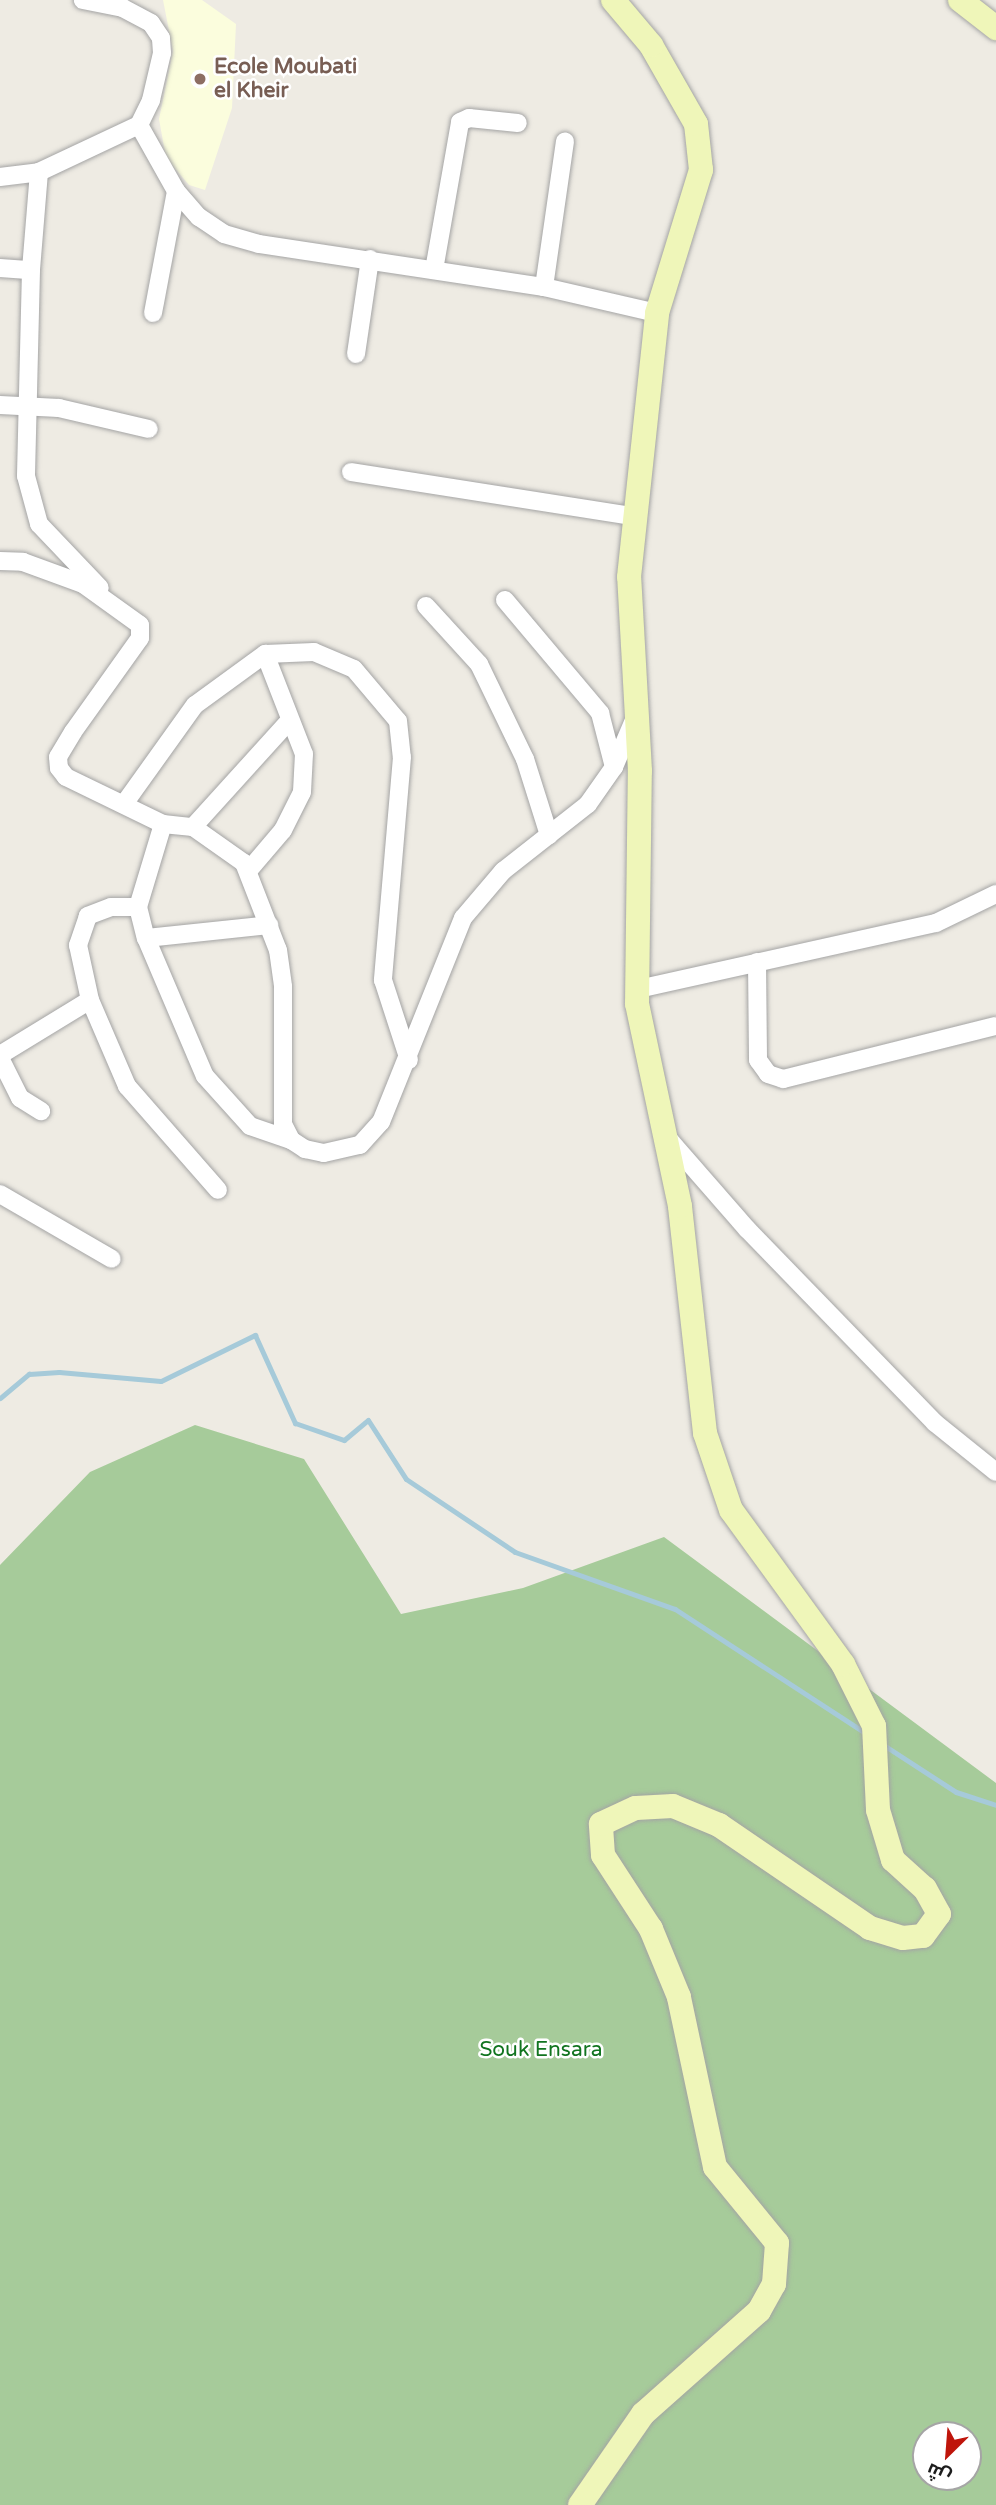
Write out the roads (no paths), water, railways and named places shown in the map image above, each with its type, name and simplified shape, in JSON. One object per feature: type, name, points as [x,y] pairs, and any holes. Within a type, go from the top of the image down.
[{"type":"street","points":[[0,177],[39,172],[139,125],[158,75],[161,38],[151,23],[123,8],[83,0]]},
{"type":"street","points":[[580,2505],[643,2414],[759,2311],[774,2284],[777,2243],[715,2166],[679,1997],[651,1929],[603,1855],[601,1824],[636,1808],[673,1806],[719,1825],[870,1928],[903,1938],[923,1936],[939,1914],[925,1889],[893,1860],[878,1810],[874,1726],[843,1664],[731,1510],[705,1433],[680,1206],[663,1133],[638,989],[640,771],[634,720],[629,577],[632,516],[657,313],[701,170],[696,124],[651,45],[612,0]]},
{"type":"street","points":[[960,0],[996,28]]},
{"type":"street","points":[[434,270],[460,122],[469,118],[518,124]]},
{"type":"street","points":[[139,125],[176,191],[198,217],[233,237],[544,287],[657,313]]},
{"type":"street","points":[[544,287],[565,142]]},
{"type":"street","points":[[39,172],[31,270],[26,476],[39,524],[140,625],[140,638],[58,757],[66,777],[163,824],[193,827],[249,870],[269,925],[283,987],[283,1124],[291,1140]]},
{"type":"street","points":[[153,313],[176,191]]},
{"type":"street","points":[[356,354],[370,259]]},
{"type":"street","points":[[0,268],[31,270]]},
{"type":"street","points":[[0,405],[59,408],[149,429]]},
{"type":"street","points":[[351,472],[632,516]]},
{"type":"street","points":[[0,561],[23,562],[83,584],[118,605]]},
{"type":"street","points":[[505,600],[600,713],[614,767]]},
{"type":"street","points":[[426,606],[479,664],[524,759],[549,835]]},
{"type":"street","points":[[124,804],[195,705],[265,654],[314,652],[354,669],[398,721],[402,757],[383,980],[409,1060]]},
{"type":"street","points":[[249,870],[283,830],[302,792],[304,754],[265,654]]},
{"type":"street","points":[[193,827],[290,720]]},
{"type":"street","points":[[163,824],[138,907],[146,938],[205,1076],[250,1126],[324,1153],[360,1145],[381,1122],[409,1060],[447,948],[463,918],[480,893],[588,804],[614,767],[634,720]]},
{"type":"street","points":[[638,989],[936,923],[996,894]]},
{"type":"street","points":[[138,907],[111,907],[88,916],[78,946],[90,1000],[127,1086],[218,1190]]},
{"type":"street","points":[[146,938],[269,925]]},
{"type":"street","points":[[757,962],[758,1060],[768,1074],[783,1079],[996,1026]]},
{"type":"street","points":[[41,1111],[20,1098],[0,1056],[90,1000]]},
{"type":"street","points":[[663,1133],[747,1229],[926,1413],[996,1472]]},
{"type":"street","points":[[0,1194],[112,1259]]},
{"type":"waterway","points":[[0,1398],[29,1374],[59,1372],[161,1381],[255,1335],[295,1423],[344,1440],[368,1420],[406,1479],[515,1552],[675,1609],[865,1733]]},
{"type":"waterway","points":[[882,1744],[956,1792],[996,1805]]},
{"type":"place","name":"Ecole Moubati el Kheir","points":[[200,79]]},
{"type":"park label","name":"Souk Ensara","points":[[541,2050]]}]
